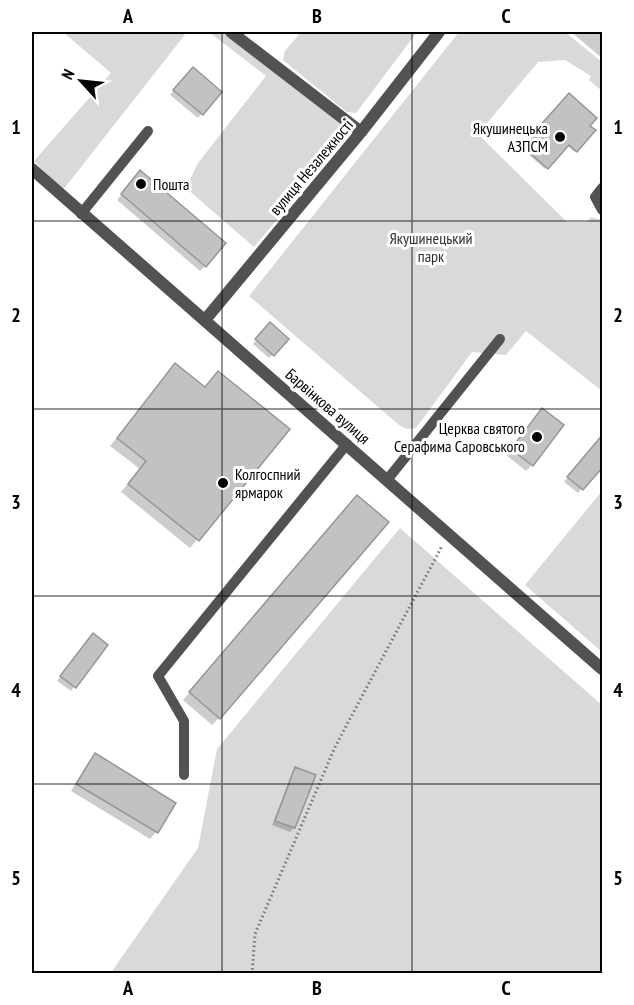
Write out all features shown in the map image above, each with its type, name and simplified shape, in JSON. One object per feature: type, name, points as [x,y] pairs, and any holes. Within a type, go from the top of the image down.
[{"type":"street","points":[[231,32],[361,132]]},
{"type":"street","name":"вулиця Незалежності","points":[[205,320],[361,132],[439,32]]},
{"type":"street","name":"Барвінкова вулиця","points":[[32,169],[603,669]]},
{"type":"lane","points":[[81,214],[148,131]]},
{"type":"lane","points":[[603,188],[595,198],[603,210]]},
{"type":"lane","points":[[387,480],[500,339]]},
{"type":"lane","points":[[184,775],[184,722],[158,676],[347,444]]},
{"type":"path","points":[[252,974],[255,934],[335,747],[448,533]]},
{"type":"green space","points":[[63,32],[187,32],[63,190],[34,161],[111,73]]},
{"type":"green space","points":[[209,32],[222,32],[348,128],[346,137],[254,247],[186,188],[198,163],[266,76]]},
{"type":"green space","points":[[301,32],[417,32],[356,113],[347,112],[283,60],[285,51]]},
{"type":"green space","name":"Якушинецький парк","points":[[459,32],[565,32],[602,62],[602,91],[589,80],[591,76],[565,60],[538,62],[478,134],[567,222],[587,222],[591,217],[602,220],[602,391],[526,331],[506,355],[472,352],[416,428],[407,429],[399,425],[249,296]]},
{"type":"green space","points":[[602,491],[602,652],[525,585]]},
{"type":"green space","points":[[400,528],[602,705],[602,973],[110,974],[198,848],[217,749]]},
{"type":"building","points":[[193,67],[222,92],[203,115],[173,90]]},
{"type":"building","name":"Якушинецька АЗПСМ","points":[[569,93],[597,118],[590,126],[596,130],[577,152],[569,145],[548,169],[522,146]]},
{"type":"building","points":[[140,170],[226,243],[206,267],[121,194]]},
{"type":"building","points":[[270,322],[289,339],[274,356],[255,339]]},
{"type":"building","points":[[175,363],[205,387],[218,371],[290,429],[199,541],[128,484],[146,461],[117,438]]},
{"type":"building","name":"Церква святого Серафима Саровського","points":[[542,408],[564,425],[533,466],[511,449]]},
{"type":"building","points":[[603,434],[603,467],[583,490],[567,477]]},
{"type":"building","points":[[357,495],[389,522],[220,719],[189,692]]},
{"type":"building","points":[[93,633],[108,645],[76,688],[60,676]]},
{"type":"building","points":[[95,753],[176,803],[158,833],[76,784]]},
{"type":"building","points":[[295,767],[316,775],[295,828],[275,821]]},
{"type":"place","name":"Якушинецька АЗПСМ","points":[[560,137]]},
{"type":"place","name":"Пошта","points":[[141,184]]},
{"type":"place","name":"Церква святого Серафима Саровського","points":[[537,437]]},
{"type":"place","name":"Колгоспний ярмарок","points":[[223,483]]}]
